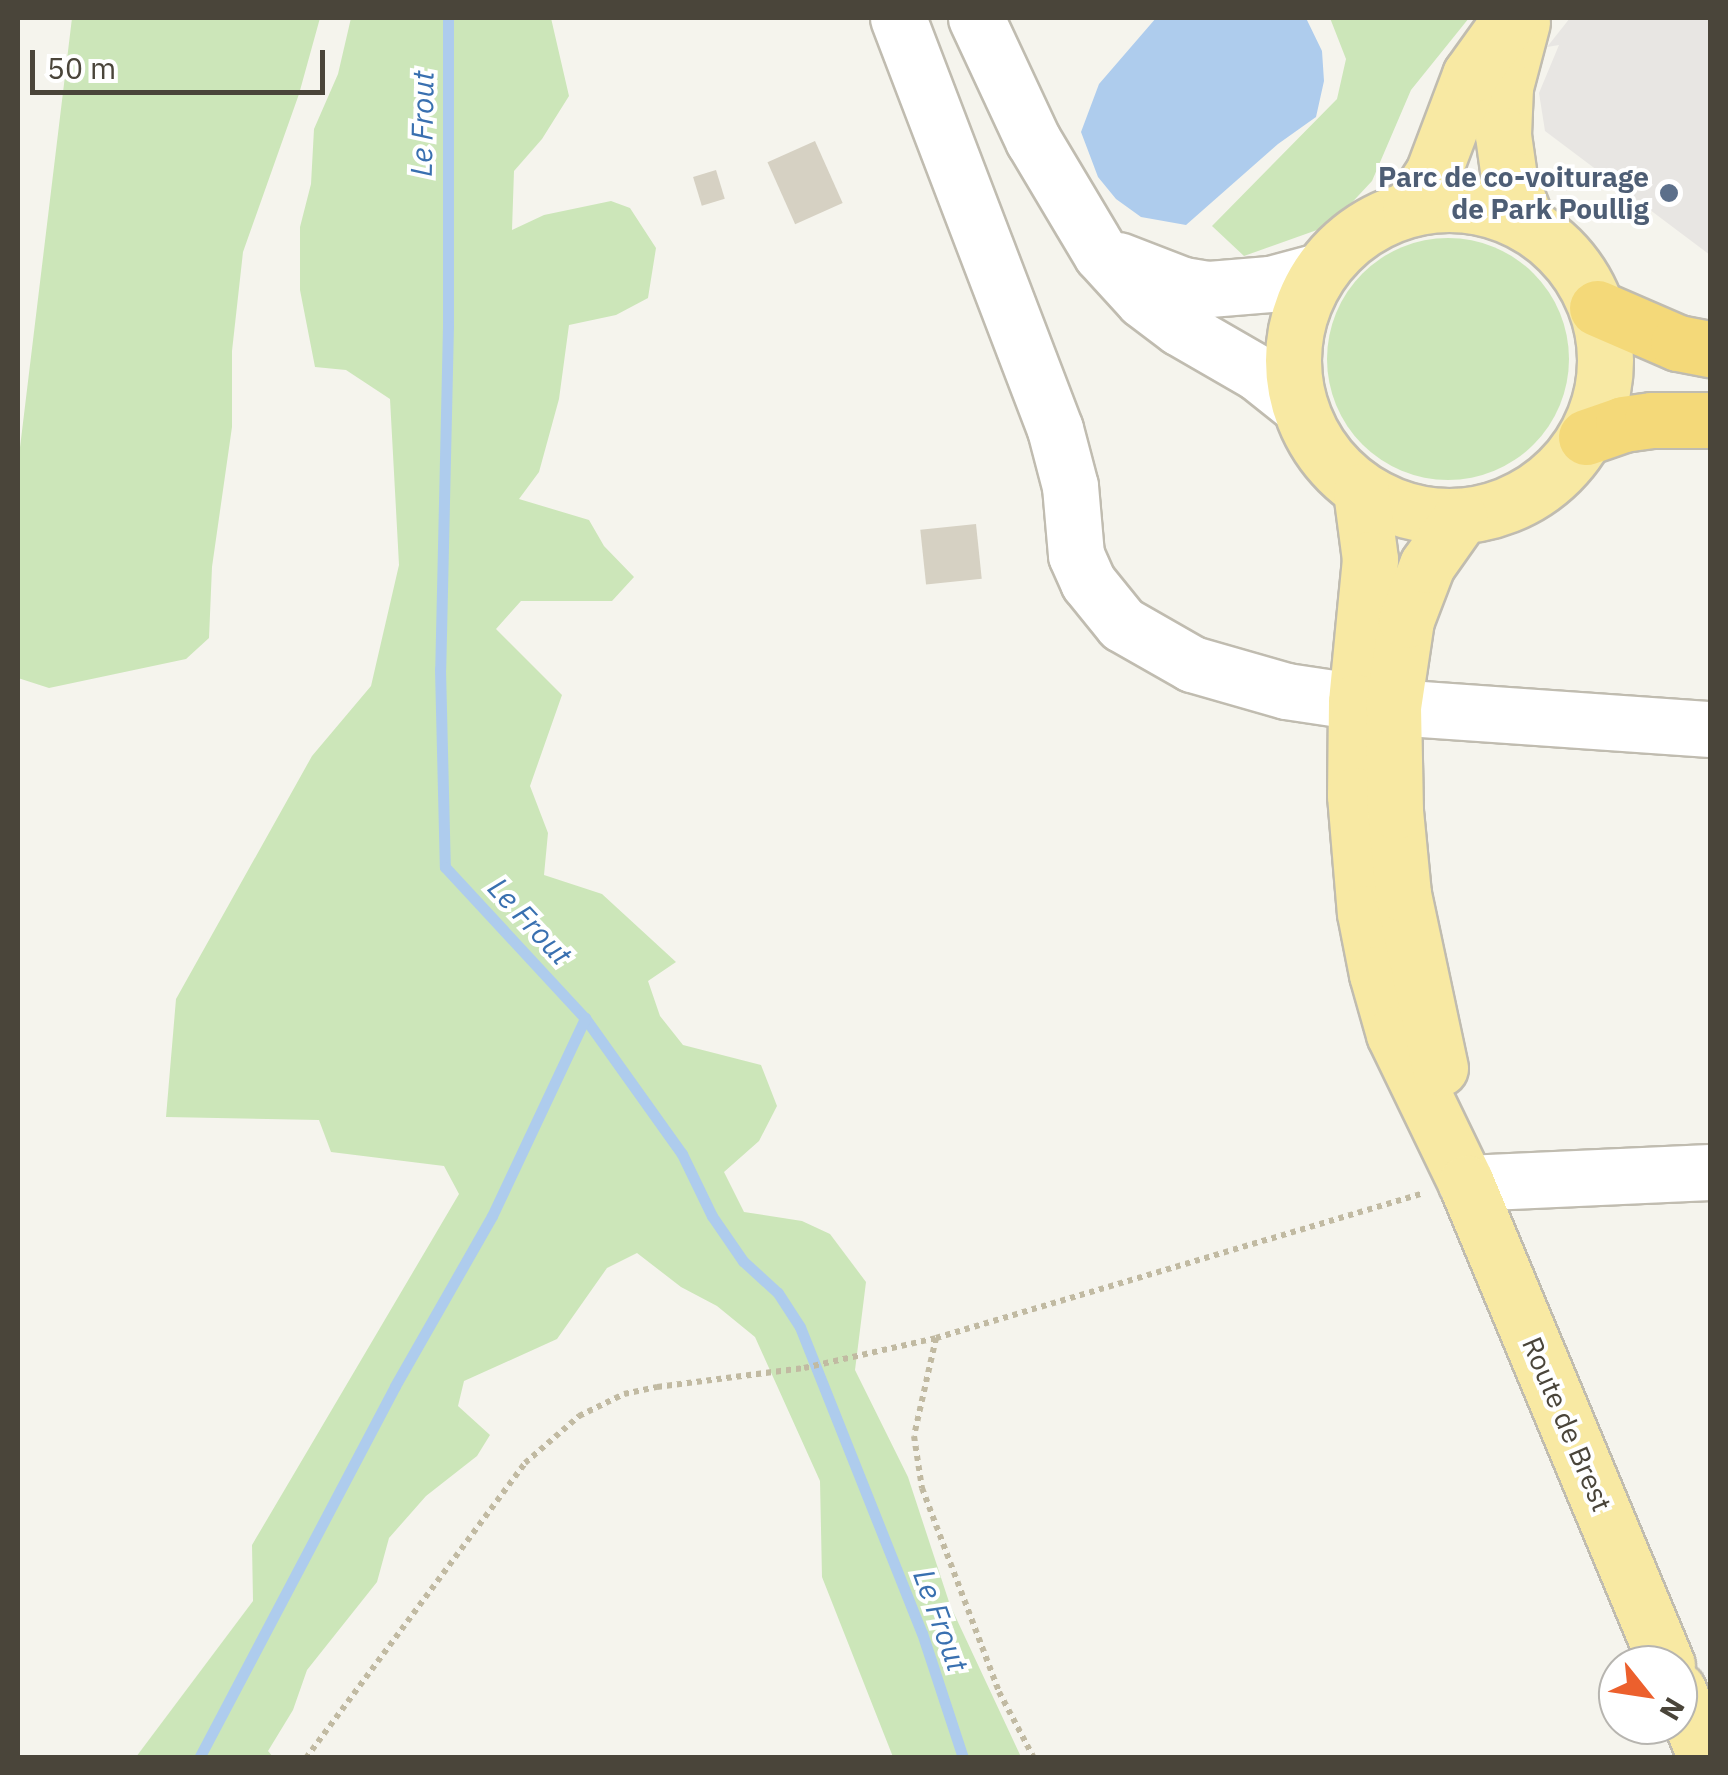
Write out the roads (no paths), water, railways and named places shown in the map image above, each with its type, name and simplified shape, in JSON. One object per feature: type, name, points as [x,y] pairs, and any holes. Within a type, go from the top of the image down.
[{"type":"highway","points":[[1597,308],[1678,344],[1710,349]]},
{"type":"highway","points":[[1586,438],[1622,424],[1710,420]]},
{"type":"main road","points":[[1410,208],[1433,173],[1470,75],[1510,18]]},
{"type":"main road","points":[[1523,18],[1503,107],[1509,177],[1526,224]]},
{"type":"main road","points":[[1470,204],[1526,224],[1557,246],[1580,274],[1597,308],[1606,351],[1602,396],[1586,438],[1554,478],[1510,506],[1460,518],[1425,516],[1391,507],[1360,491],[1333,468],[1312,438],[1298,405],[1292,359],[1299,313],[1320,272],[1344,243],[1375,222],[1410,208],[1470,204]]},
{"type":"main road","name":"Route de Brest","points":[[1360,491],[1370,558],[1375,704],[1358,855],[1377,974],[1394,1034],[1466,1183],[1660,1645]]},
{"type":"main road","name":"Route de Brest","points":[[1375,704],[1427,565],[1460,518]]},
{"type":"street","points":[[898,18],[1055,429],[1070,486],[1071,532],[1088,582],[1133,633],[1192,664],[1286,691],[1375,704],[1710,729]]},
{"type":"street","points":[[976,18],[1033,140],[1101,254],[1168,319],[1258,373],[1298,405]]},
{"type":"street","points":[[1101,254],[1183,284],[1209,289],[1255,286],[1320,272]]},
{"type":"street","points":[[1466,1183],[1710,1172]]},
{"type":"water","points":[[1156,18],[1306,18],[1322,51],[1324,81],[1316,117],[1278,144],[1186,225],[1141,217],[1116,199],[1098,177],[1081,132],[1099,84]]},
{"type":"waterway","name":"Le Frout","points":[[448,18],[448,326],[440,669],[445,867],[585,1018],[682,1154],[712,1216],[743,1261],[778,1293],[800,1327],[922,1633],[963,1758]]},
{"type":"waterway","points":[[199,1758],[395,1386],[492,1216],[585,1018]]},
{"type":"place","name":"Parc de co-voiturage de Park Poullig","points":[[1669,193]]}]
